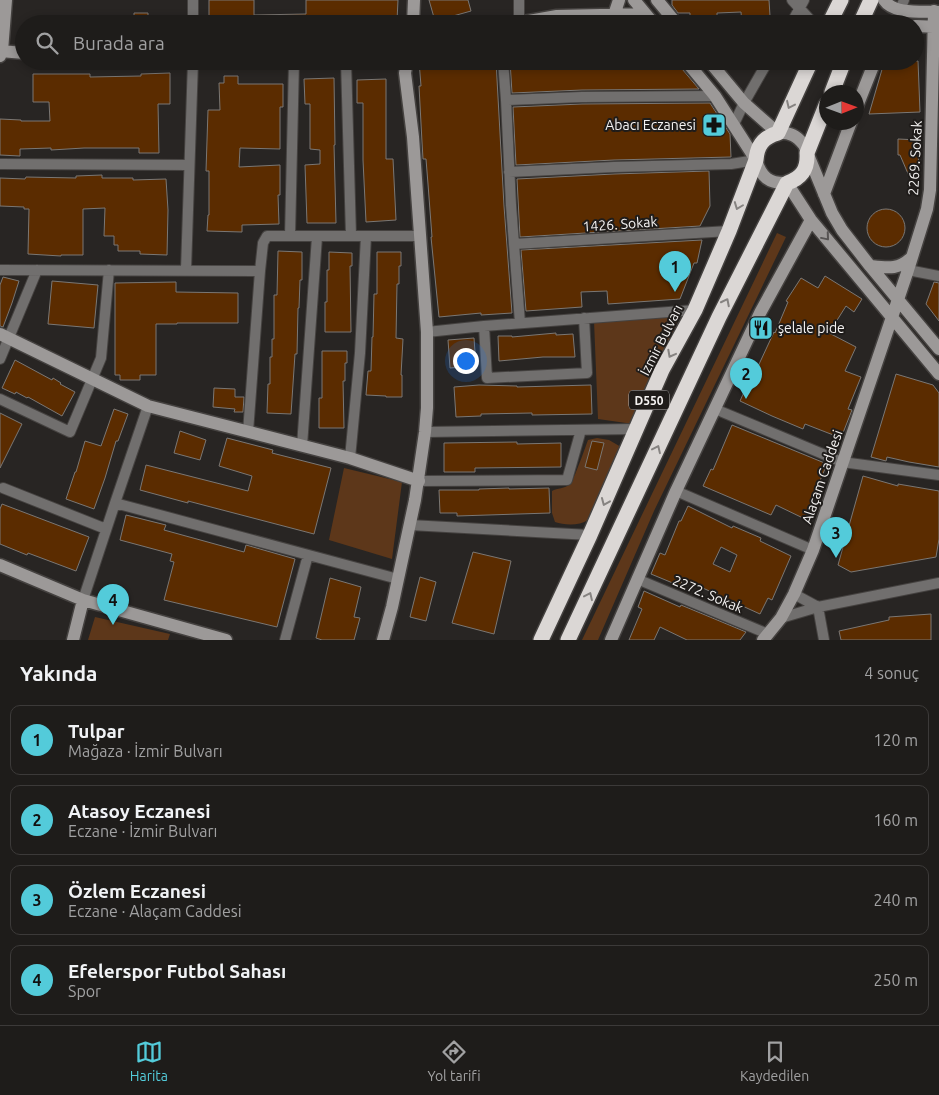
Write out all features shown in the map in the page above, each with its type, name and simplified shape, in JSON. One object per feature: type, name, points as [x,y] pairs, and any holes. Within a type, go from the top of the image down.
[{"type":"highway","points":[[834,15],[841,0]]},
{"type":"highway","points":[[864,15],[871,0]]},
{"type":"highway","name":"İzmir Bulvarı","points":[[541,640],[590,535],[662,370],[695,310],[729,231],[756,160],[756,152],[759,145],[764,139],[778,132],[808,70]]},
{"type":"highway","points":[[835,85],[841,70]]},
{"type":"highway","name":"D550","points":[[568,640],[719,317],[787,183],[801,176],[805,169],[807,153],[819,123]]},
{"type":"street","points":[[6,0],[1,53],[15,52]]},
{"type":"street","points":[[193,0],[193,15]]},
{"type":"street","points":[[413,15],[414,0]]},
{"type":"street","points":[[516,15],[519,0]]},
{"type":"street","points":[[614,14],[619,0]]},
{"type":"street","points":[[634,0],[645,14]]},
{"type":"street","points":[[792,0],[802,4],[809,15]]},
{"type":"street","points":[[884,0],[891,8],[902,5],[937,12]]},
{"type":"street","points":[[660,2],[670,15]]},
{"type":"street","points":[[796,15],[802,4]]},
{"type":"street","name":"2269. Sokak","points":[[892,316],[934,190],[937,12]]},
{"type":"street","points":[[586,15],[645,14]]},
{"type":"street","points":[[186,270],[193,70]]},
{"type":"street","points":[[290,236],[294,70]]},
{"type":"street","points":[[346,70],[351,236]]},
{"type":"street","points":[[383,640],[410,525],[418,481],[427,408],[427,332],[413,138],[406,70]]},
{"type":"street","points":[[504,70],[520,323]]},
{"type":"street","points":[[693,70],[715,96],[734,124],[756,160],[758,169],[763,176],[778,184],[787,183],[811,220],[939,374]]},
{"type":"street","points":[[717,70],[744,102],[778,132],[786,132],[793,135],[804,145],[832,213],[842,230],[939,349]]},
{"type":"street","points":[[734,124],[744,102],[763,70]]},
{"type":"street","points":[[864,89],[871,70]]},
{"type":"street","points":[[506,100],[582,97],[715,96]]},
{"type":"street","points":[[824,194],[848,130]]},
{"type":"street","points":[[509,172],[731,164],[756,160]]},
{"type":"street","points":[[0,164],[189,164]]},
{"type":"street","points":[[610,640],[676,491],[760,313],[811,220]]},
{"type":"street","name":"1426. Sokak","points":[[514,244],[729,231]]},
{"type":"street","points":[[248,432],[260,270],[263,243],[268,236],[419,236]]},
{"type":"street","points":[[350,458],[360,353],[366,236]]},
{"type":"street","points":[[302,446],[317,237]]},
{"type":"street","points":[[870,266],[894,268],[905,264],[912,257]]},
{"type":"street","points":[[0,270],[260,270]]},
{"type":"street","points":[[0,360],[5,336],[37,270]]},
{"type":"street","points":[[0,399],[70,432],[101,358],[109,270]]},
{"type":"street","points":[[908,270],[939,276]]},
{"type":"street","points":[[427,332],[695,310]]},
{"type":"street","name":"Alaçam Caddesi","points":[[766,637],[781,618],[794,594],[813,550],[892,316]]},
{"type":"street","points":[[484,326],[487,378],[587,373],[584,318]]},
{"type":"street","points":[[5,336],[148,406],[350,458],[418,481],[568,480],[580,430]]},
{"type":"street","points":[[73,640],[83,600],[148,406]]},
{"type":"street","points":[[715,409],[842,462],[939,475]]},
{"type":"street","points":[[425,432],[636,429]]},
{"type":"street","points":[[3,488],[106,530]]},
{"type":"street","points":[[676,491],[813,550]]},
{"type":"street","points":[[115,503],[398,579]]},
{"type":"street","points":[[410,525],[590,535]]},
{"type":"street","points":[[285,640],[308,555]]},
{"type":"street","points":[[0,565],[83,600],[226,640]]},
{"type":"street","name":"2272. Sokak","points":[[637,579],[766,637]]},
{"type":"street","points":[[781,618],[818,606],[939,583]]},
{"type":"street","points":[[794,594],[818,606]]},
{"type":"street","points":[[818,606],[824,640]]},
{"type":"shaded area","points":[[777,233],[786,237],[654,511],[598,640],[582,640]]},
{"type":"shaded area","points":[[679,317],[633,424],[598,419],[594,321]]},
{"type":"shaded area","points":[[597,438],[609,440],[621,447],[588,520],[572,524],[555,522],[552,513],[552,491],[570,484],[588,440]]},
{"type":"shaded area","points":[[344,468],[402,482],[392,559],[329,540]]},
{"type":"shaded area","points":[[95,617],[170,634],[168,640],[88,640]]},
{"type":"building","points":[[209,0],[254,0],[254,15],[209,15]]},
{"type":"building","points":[[306,0],[398,0],[397,15],[254,15],[306,14]]},
{"type":"building","points":[[429,0],[468,0],[471,11],[457,15],[433,15]]},
{"type":"building","points":[[672,0],[769,0],[770,15],[741,15],[741,12],[717,13],[717,15],[690,15],[690,13],[678,13],[672,5]]},
{"type":"building","points":[[134,13],[148,13],[148,15],[134,15]]},
{"type":"building","points":[[420,70],[496,70],[512,313],[481,315],[481,313],[439,317],[426,159],[423,159],[419,86],[421,86]]},
{"type":"building","points":[[511,70],[683,70],[699,89],[582,90],[512,93]]},
{"type":"building","points":[[882,70],[918,70],[920,112],[869,114]]},
{"type":"building","points":[[170,73],[170,104],[158,104],[159,153],[139,153],[139,148],[51,150],[51,148],[20,149],[20,156],[0,155],[0,119],[50,121],[49,102],[33,102],[33,74],[90,74],[90,77],[141,76],[141,74]]},
{"type":"building","points":[[224,76],[238,76],[238,84],[283,84],[283,107],[280,107],[280,149],[240,148],[239,167],[280,165],[279,224],[242,225],[242,232],[207,231],[209,215],[209,171],[206,171],[208,110],[220,110],[219,83],[224,83]]},
{"type":"building","points":[[334,78],[336,223],[307,223],[305,165],[320,164],[320,150],[310,149],[310,104],[305,104],[304,79]]},
{"type":"building","points":[[386,79],[386,159],[393,159],[396,220],[366,222],[363,103],[357,103],[357,80]]},
{"type":"building","points":[[710,103],[730,134],[731,157],[516,165],[513,107],[582,104]]},
{"type":"building","points":[[898,139],[919,140],[918,176],[909,176],[900,155],[898,155]]},
{"type":"building","points":[[709,171],[710,206],[700,226],[520,237],[517,179]]},
{"type":"building","points":[[102,175],[102,178],[133,178],[133,180],[166,179],[168,210],[167,255],[140,254],[140,251],[118,251],[118,245],[114,245],[114,236],[104,236],[105,208],[83,209],[83,255],[28,254],[29,209],[0,206],[0,178],[76,178],[76,176]]},
{"type":"building","points":[[886,209],[893,210],[899,215],[904,221],[904,235],[899,241],[893,246],[886,247],[879,246],[873,241],[868,235],[867,228],[868,221],[873,215],[879,210]]},
{"type":"building","points":[[702,240],[697,263],[694,263],[680,299],[608,304],[607,291],[581,292],[582,307],[526,311],[521,250]]},
{"type":"building","points":[[278,251],[302,252],[297,354],[295,354],[291,414],[267,413],[270,357],[272,357],[272,339],[274,339],[274,295],[277,295]]},
{"type":"building","points":[[329,252],[352,253],[352,266],[350,266],[351,332],[325,332]]},
{"type":"building","points":[[377,252],[401,252],[399,284],[397,284],[396,338],[403,339],[402,397],[366,395],[368,371],[371,371],[374,294],[377,294]]},
{"type":"building","points":[[825,276],[862,299],[854,312],[846,306],[829,333],[856,347],[845,371],[861,377],[848,409],[852,410],[841,438],[805,424],[803,429],[740,401],[752,374],[754,375],[775,333],[788,302],[786,301],[801,278],[818,288]]},
{"type":"building","points":[[3,277],[19,281],[3,327],[0,326],[0,285]]},
{"type":"building","points":[[52,281],[98,285],[94,328],[48,324]]},
{"type":"building","points":[[176,282],[176,292],[238,293],[238,323],[156,324],[156,375],[140,375],[140,380],[120,380],[120,375],[115,375],[115,283]]},
{"type":"building","points":[[934,282],[939,283],[939,321],[926,304]]},
{"type":"building","points":[[556,333],[556,335],[573,334],[575,357],[543,357],[499,361],[498,336],[512,337]]},
{"type":"building","points":[[474,338],[476,366],[450,368],[448,340]]},
{"type":"building","points":[[322,351],[347,351],[345,381],[343,381],[344,428],[319,428],[319,398],[322,398]]},
{"type":"building","points":[[15,360],[52,380],[53,378],[75,392],[62,416],[28,397],[2,388]]},
{"type":"building","points":[[896,374],[933,385],[939,393],[939,467],[887,457],[886,461],[871,457]]},
{"type":"building","points":[[479,385],[517,387],[591,385],[592,414],[481,414],[481,416],[456,417],[454,387]]},
{"type":"building","points":[[214,388],[235,389],[235,397],[244,397],[243,412],[234,412],[235,409],[213,407]]},
{"type":"building","points":[[114,409],[128,414],[118,441],[116,441],[94,509],[66,499],[85,441],[101,446]]},
{"type":"building","points":[[0,413],[22,424],[0,468]]},
{"type":"building","points":[[732,425],[827,464],[817,488],[819,489],[805,519],[776,505],[771,515],[703,486],[711,469],[713,470]]},
{"type":"building","points":[[180,431],[206,440],[200,460],[174,453]]},
{"type":"building","points":[[227,438],[273,450],[272,453],[331,468],[314,534],[140,490],[146,465],[248,491],[252,476],[219,466]]},
{"type":"building","points":[[592,441],[604,443],[597,470],[585,467]]},
{"type":"building","points":[[517,442],[517,444],[561,443],[561,467],[475,468],[475,472],[444,472],[444,443]]},
{"type":"building","points":[[863,476],[898,486],[898,484],[939,491],[939,539],[936,557],[851,572],[838,565]]},
{"type":"building","points":[[549,488],[550,513],[457,516],[457,513],[440,513],[439,490]]},
{"type":"building","points":[[2,504],[89,537],[76,571],[0,544],[0,509]]},
{"type":"building","points":[[688,506],[732,528],[733,526],[761,538],[760,541],[791,556],[772,600],[768,598],[760,614],[683,579],[680,586],[651,574],[660,553],[665,555],[679,521],[681,521]],"holes":[[[721,547],[737,555],[730,572],[713,564]]]},
{"type":"building","points":[[126,515],[166,525],[164,530],[244,552],[246,545],[295,559],[277,627],[164,600],[174,562],[170,561],[172,554],[120,540]]},
{"type":"building","points":[[473,552],[511,561],[494,634],[452,623]]},
{"type":"building","points":[[420,577],[436,582],[426,621],[410,617]]},
{"type":"building","points":[[330,578],[361,587],[354,617],[360,618],[354,640],[322,640],[316,638]]},
{"type":"building","points":[[644,591],[746,632],[740,640],[687,640],[660,627],[654,640],[629,640],[642,609],[638,607]]},
{"type":"building","points":[[931,614],[931,640],[841,640],[839,631],[889,620],[889,617]]},
{"type":"place","name":"Abacı Eczanesi","points":[[714,125]]},
{"type":"place","name":"Tulpar","points":[[675,292]]},
{"type":"place","name":"şelale pide","points":[[761,328]]},
{"type":"place","name":"Atasoy Eczanesi","points":[[746,399]]},
{"type":"place","name":"Özlem Eczanesi","points":[[836,558]]},
{"type":"place","name":"Efelerspor Futbol Sahası","points":[[113,625]]}]
